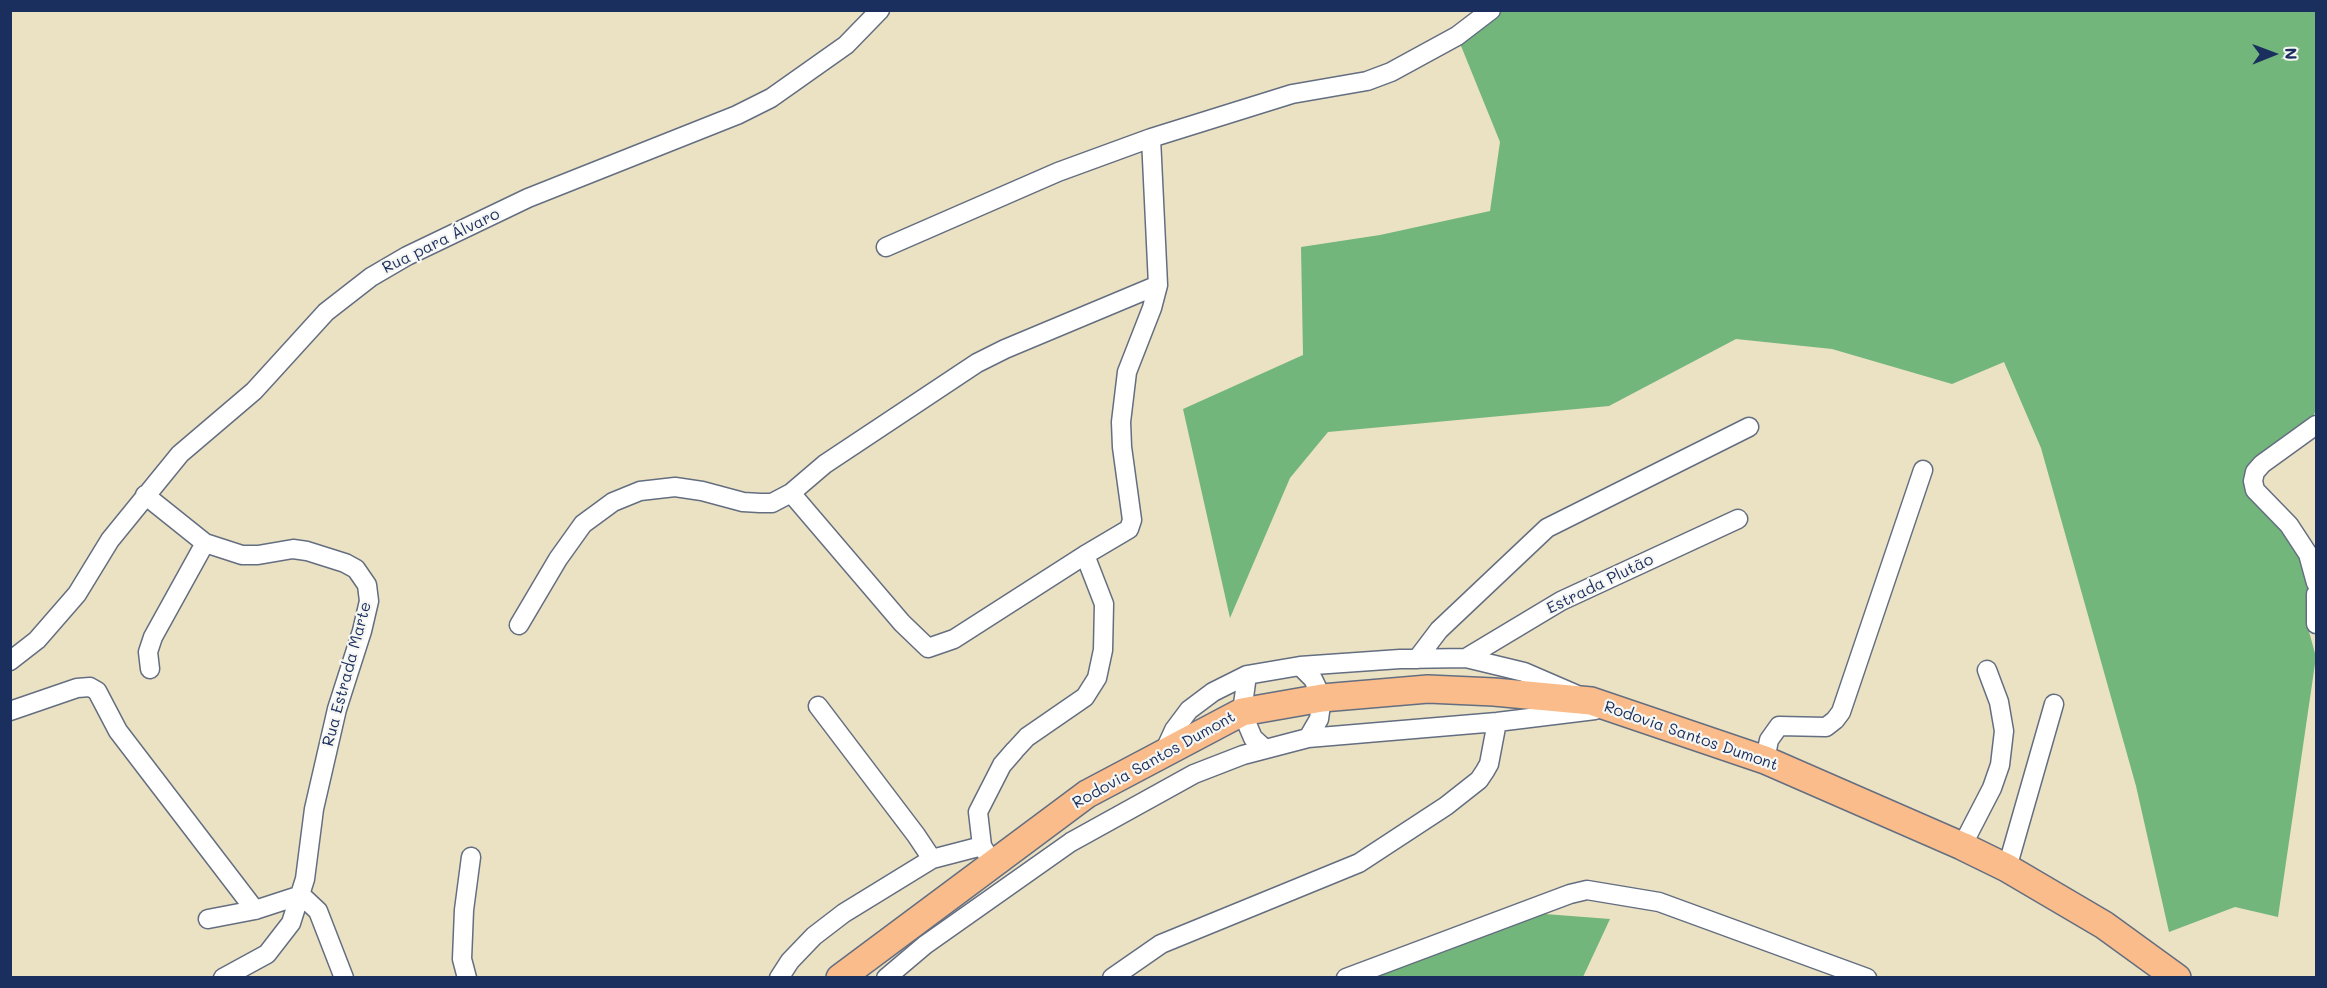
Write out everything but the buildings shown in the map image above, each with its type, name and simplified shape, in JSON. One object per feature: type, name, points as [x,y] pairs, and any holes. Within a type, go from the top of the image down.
[{"type":"highway","name":"Rodovia Santos Dumont","points":[[840,978],[987,854],[1087,794],[1242,712],[1322,698],[1428,690],[1494,692],[1603,705],[1765,760],[2007,868],[2104,925],[2177,978]]},
{"type":"street","name":"Rua para Álvaro","points":[[10,661],[37,640],[77,594],[110,540],[180,454],[254,391],[326,312],[388,265],[528,198],[737,115],[771,98],[846,45],[880,10]]},
{"type":"street","points":[[886,247],[1058,172],[1151,138],[1292,94],[1367,81],[1391,72],[1457,36],[1491,10]]},
{"type":"street","points":[[790,493],[902,623],[928,648],[954,639],[1129,529],[1132,520],[1122,447],[1123,396],[1127,372],[1152,308],[1158,285],[1151,138]]},
{"type":"street","points":[[519,625],[558,559],[583,524],[613,502],[640,491],[675,487],[702,491],[743,502],[772,502],[790,493],[825,464],[977,363],[1158,285]]},
{"type":"street","points":[[2316,425],[2262,464],[2255,472],[2253,481],[2255,490],[2289,525],[2308,554],[2316,584]]},
{"type":"street","points":[[1417,659],[1448,622],[1548,528],[1749,427]]},
{"type":"street","points":[[1765,760],[1769,740],[1779,726],[1826,727],[1841,712],[1923,470]]},
{"type":"street","name":"Rua Estrada Marte","points":[[145,495],[205,543],[242,555],[258,555],[293,549],[307,551],[345,563],[356,569],[367,585],[369,601],[362,631],[337,709],[314,809],[301,895],[291,923],[267,954],[223,978]]},
{"type":"street","name":"Estrada Plutão","points":[[1466,658],[1560,601],[1738,519]]},
{"type":"street","points":[[150,669],[148,652],[153,637],[205,543]]},
{"type":"street","points":[[779,978],[790,961],[814,936],[932,859],[987,854],[978,812],[1002,765],[1027,737],[1085,697],[1097,678],[1103,650],[1104,604],[1085,555]]},
{"type":"street","points":[[2316,594],[2316,624]]},
{"type":"street","points":[[1163,754],[1174,730],[1189,710],[1213,692],[1247,675],[1300,666],[1466,658],[1524,672],[1603,705]]},
{"type":"street","points":[[1300,666],[1313,679],[1322,698],[1319,719],[1308,738]]},
{"type":"street","points":[[1962,846],[1992,788],[2001,753],[2004,731],[1999,702],[1987,670]]},
{"type":"street","points":[[1247,675],[1242,712],[1253,738],[1265,749]]},
{"type":"street","points":[[10,711],[77,688],[90,687],[97,691],[118,731],[255,910]]},
{"type":"street","points":[[2007,868],[2054,704]]},
{"type":"street","points":[[886,978],[1019,877],[1079,837],[1194,774],[1265,749],[1308,738],[1497,722],[1603,705]]},
{"type":"street","points":[[818,706],[932,859]]},
{"type":"street","points":[[1112,978],[1161,944],[1359,862],[1446,806],[1479,780],[1485,771],[1489,764],[1497,722]]},
{"type":"street","points":[[467,978],[462,959],[464,910],[471,857]]},
{"type":"street","points":[[1346,978],[1570,894],[1587,890],[1659,902],[1868,978]]},
{"type":"street","points":[[208,919],[255,910],[301,895],[318,911],[344,978]]},
{"type":"green space","points":[[1502,11],[2316,11],[2316,410],[2308,428],[2278,443],[2249,493],[2303,553],[2309,585],[2308,628],[2316,657],[2278,917],[2235,907],[2169,932],[2136,786],[2041,448],[2004,362],[1952,384],[1832,349],[1736,339],[1609,406],[1328,432],[1290,478],[1230,618],[1183,409],[1303,355],[1301,247],[1380,235],[1490,211],[1500,142],[1457,36]]},
{"type":"green space","points":[[1519,912],[1610,919],[1583,977],[1354,978]]}]
